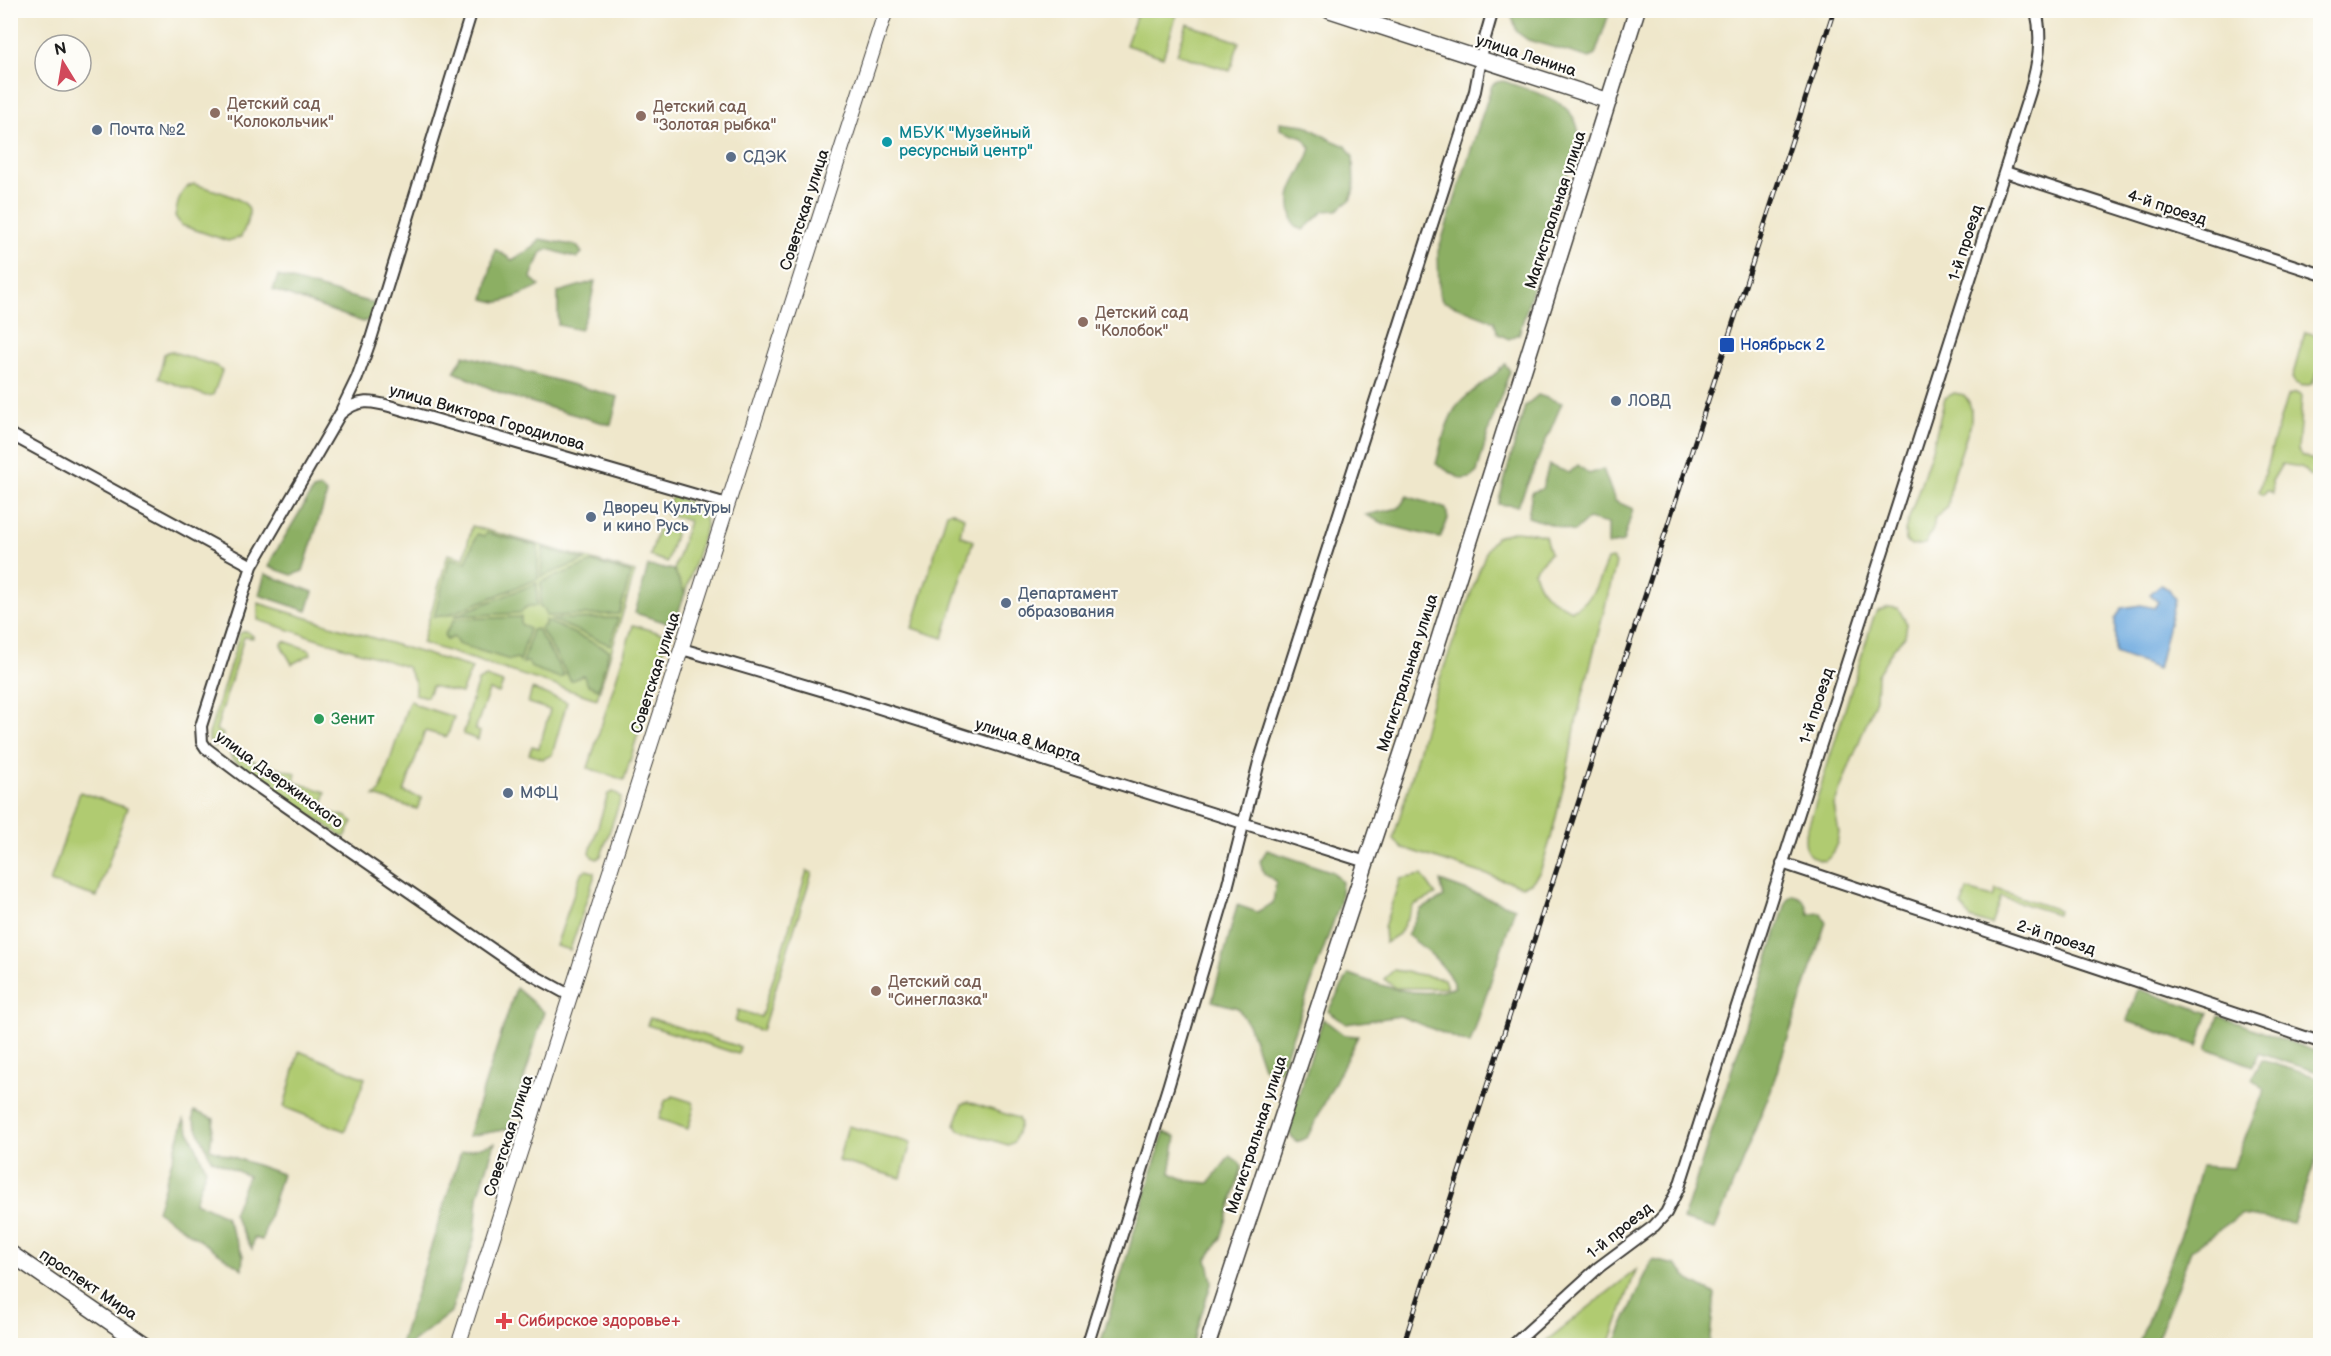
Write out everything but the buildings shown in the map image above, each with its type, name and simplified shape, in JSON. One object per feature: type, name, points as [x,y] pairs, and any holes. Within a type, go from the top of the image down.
[{"type":"main road","name":"Советская улица","points":[[458,1346],[886,10]]},
{"type":"main road","name":"улица Ленина","points":[[1330,10],[1609,101]]},
{"type":"main road","name":"Магистральная улица","points":[[1208,1346],[1426,680],[1638,10]]},
{"type":"main road","name":"проспект Мира","points":[[10,1253],[145,1346]]},
{"type":"street","points":[[10,434],[252,566],[340,414],[357,378],[472,10]]},
{"type":"street","points":[[1087,1346],[1172,1073],[1244,824],[1259,762],[1478,82],[1485,38],[1493,10]]},
{"type":"street","name":"1-й проезд","points":[[1512,1346],[1599,1267],[1654,1226],[1666,1213],[1679,1187],[2030,92],[2039,54],[2040,29],[2036,10]]},
{"type":"street","name":"4-й проезд","points":[[2005,172],[2320,273]]},
{"type":"street","name":"улица Виктора Городилова","points":[[340,414],[350,405],[362,401],[376,402],[727,504]]},
{"type":"street","name":"улица Дзержинского","points":[[252,566],[201,726],[202,742],[206,748],[261,789],[518,967],[571,996]]},
{"type":"street","name":"улица 8 Марта","points":[[682,649],[841,696],[1366,862]]},
{"type":"street","name":"2-й проезд","points":[[1782,863],[2320,1042]]},
{"type":"green space","points":[[1510,10],[1610,11],[1595,55],[1590,58],[1528,40],[1517,32]]},
{"type":"green space","points":[[1138,11],[1178,11],[1163,57],[1126,45]]},
{"type":"green space","points":[[1187,24],[1239,42],[1230,71],[1177,54]]},
{"type":"green space","points":[[1504,81],[1552,99],[1562,106],[1571,113],[1579,136],[1519,334],[1509,339],[1498,334],[1494,321],[1442,301],[1439,292],[1438,251],[1492,85]]},
{"type":"green space","points":[[1280,122],[1305,125],[1346,146],[1353,157],[1354,190],[1350,200],[1337,210],[1324,211],[1303,230],[1295,227],[1290,202],[1294,185],[1311,148],[1302,137],[1280,129]]},
{"type":"green space","points":[[194,184],[234,197],[247,205],[249,217],[241,237],[228,241],[181,225],[175,216],[178,201],[182,192]]},
{"type":"green space","points":[[540,239],[577,246],[582,253],[577,258],[548,249],[541,253],[531,278],[540,286],[502,301],[484,299],[495,249],[512,260],[533,248]]},
{"type":"green space","points":[[278,276],[376,304],[369,320],[363,322],[273,290]]},
{"type":"green space","points":[[595,281],[590,306],[580,330],[558,325],[558,292]]},
{"type":"green space","points":[[2305,332],[2320,336],[2320,366],[2312,384],[2303,386],[2295,383],[2292,378]]},
{"type":"green space","points":[[170,351],[216,366],[222,371],[213,395],[206,396],[159,378],[164,354]]},
{"type":"green space","points":[[464,355],[618,397],[611,425],[505,395],[454,372]]},
{"type":"green space","points":[[1505,364],[1510,371],[1490,426],[1477,472],[1470,478],[1461,479],[1436,464],[1449,422],[1460,403]]},
{"type":"green space","points":[[1954,393],[1964,395],[1969,402],[1971,422],[1951,483],[1948,507],[1935,518],[1933,529],[1925,544],[1911,546],[1906,541],[1905,530],[1931,453],[1945,398]]},
{"type":"green space","points":[[2296,393],[2302,396],[2298,450],[2301,455],[2318,463],[2320,471],[2318,476],[2310,476],[2301,467],[2282,464],[2272,481],[2273,493],[2267,490],[2263,495],[2259,492],[2286,399],[2289,395]]},
{"type":"green space","points":[[1538,395],[1562,403],[1518,506],[1498,504],[1525,406]]},
{"type":"green space","points":[[1549,465],[1569,473],[1578,465],[1589,474],[1603,469],[1615,501],[1633,509],[1623,542],[1608,545],[1608,524],[1588,519],[1574,532],[1528,517],[1532,492],[1542,489]]},
{"type":"green space","points":[[321,488],[327,494],[303,571],[292,575],[269,567],[272,558],[313,490]]},
{"type":"green space","points":[[672,496],[696,506],[704,514],[706,520],[706,527],[685,593],[674,570],[689,521],[666,514]]},
{"type":"green space","points":[[1407,496],[1446,509],[1448,519],[1440,538],[1387,525],[1366,515],[1399,508]]},
{"type":"green space","points":[[951,511],[964,517],[960,535],[973,541],[943,638],[912,628],[947,513]]},
{"type":"green space","points":[[660,523],[677,528],[667,562],[650,556]]},
{"type":"green space","points":[[472,526],[635,572],[597,699],[422,643],[448,554],[464,558]]},
{"type":"green space","points":[[1515,531],[1545,536],[1550,553],[1534,571],[1536,579],[1547,595],[1571,610],[1579,607],[1590,596],[1607,560],[1612,559],[1616,563],[1577,718],[1551,838],[1540,872],[1531,883],[1522,886],[1403,848],[1393,839],[1430,706],[1487,549],[1496,537]]},
{"type":"green space","points":[[487,533],[538,546],[538,579],[448,615],[434,617],[450,558],[466,562],[477,534],[484,536]]},
{"type":"green space","points":[[543,548],[585,560],[541,577]]},
{"type":"green space","points":[[593,562],[631,573],[619,614],[546,616],[545,610],[540,607],[541,582]]},
{"type":"green space","points":[[648,566],[674,570],[685,593],[674,625],[635,613]]},
{"type":"green space","points":[[265,574],[313,592],[307,611],[259,595]]},
{"type":"green space","points":[[537,583],[537,606],[528,606],[521,613],[454,616]]},
{"type":"green space","points":[[258,603],[472,668],[461,693],[432,686],[427,697],[415,694],[415,682],[407,667],[258,620]]},
{"type":"green space","points":[[1888,607],[1898,608],[1907,624],[1905,636],[1893,649],[1877,675],[1876,699],[1834,805],[1839,833],[1837,843],[1831,856],[1825,861],[1820,860],[1809,854],[1805,837],[1874,616],[1878,611]]},
{"type":"green space","points":[[521,617],[521,624],[529,629],[520,662],[517,658],[510,660],[458,644],[454,637],[447,640],[444,635],[455,619]]},
{"type":"green space","points":[[618,618],[610,645],[550,619]]},
{"type":"green space","points":[[545,620],[609,650],[598,689],[588,685],[583,675],[571,681],[540,628],[545,625]]},
{"type":"green space","points":[[633,625],[668,635],[624,780],[588,768]]},
{"type":"green space","points":[[537,629],[564,675],[560,678],[532,668],[528,662],[523,663],[532,630]]},
{"type":"green space","points":[[246,631],[253,638],[244,637],[216,730],[223,734],[221,743],[215,747],[209,741],[209,734],[240,633]]},
{"type":"green space","points":[[284,641],[310,650],[311,654],[292,664],[281,645]]},
{"type":"green space","points":[[486,677],[503,683],[499,693],[489,690],[475,730],[480,732],[478,740],[463,734],[478,681]]},
{"type":"green space","points":[[532,689],[567,702],[552,755],[543,759],[529,754],[532,746],[539,748],[550,710],[528,703]]},
{"type":"green space","points":[[411,700],[416,705],[454,717],[447,737],[425,731],[404,792],[422,798],[417,809],[374,796],[380,792]]},
{"type":"green space","points":[[230,754],[296,773],[294,782],[326,792],[321,810],[347,817],[353,822],[345,837],[232,759]]},
{"type":"green space","points":[[80,792],[127,808],[97,897],[50,882]]},
{"type":"green space","points":[[613,792],[621,798],[601,856],[597,859],[592,857],[590,852],[608,794]]},
{"type":"green space","points":[[1267,850],[1333,872],[1342,882],[1340,903],[1280,1071],[1269,1072],[1263,1067],[1249,1026],[1238,1008],[1212,1001],[1237,905],[1257,912],[1273,903],[1276,881],[1264,874],[1260,861]]},
{"type":"green space","points":[[586,870],[594,872],[594,878],[570,950],[556,946],[581,873]]},
{"type":"green space","points":[[807,871],[812,873],[762,1031],[735,1022],[738,1010],[761,1017]]},
{"type":"green space","points":[[1422,875],[1436,895],[1414,905],[1399,934],[1385,943],[1384,927],[1400,879]]},
{"type":"green space","points":[[1440,881],[1515,908],[1470,1044],[1400,1016],[1346,1024],[1328,1011],[1349,974],[1388,987],[1415,992],[1429,993],[1455,987],[1441,965],[1407,935],[1421,909],[1444,897]]},
{"type":"green space","points":[[1996,889],[2058,910],[2057,914],[2001,897],[1991,925],[1970,918],[1962,906],[1967,890],[1993,897]]},
{"type":"green space","points":[[1792,895],[1804,901],[1809,914],[1821,913],[1826,922],[1771,1090],[1715,1229],[1683,1220],[1787,900]]},
{"type":"green space","points":[[1394,970],[1444,979],[1447,988],[1395,988],[1384,979]]},
{"type":"green space","points":[[516,988],[544,1012],[509,1129],[468,1136]]},
{"type":"green space","points":[[2138,989],[2209,1013],[2198,1046],[2127,1021]]},
{"type":"green space","points":[[2219,1016],[2320,1053],[2320,1073],[2259,1053],[2253,1066],[2207,1048]]},
{"type":"green space","points":[[650,1018],[740,1047],[738,1054],[647,1025]]},
{"type":"green space","points":[[1323,1019],[1344,1035],[1358,1036],[1307,1138],[1296,1142],[1290,1134],[1295,1106]]},
{"type":"green space","points":[[299,1051],[365,1078],[345,1131],[284,1107]]},
{"type":"green space","points":[[2262,1060],[2320,1078],[2320,1148],[2293,1223],[2240,1215],[2191,1250],[2155,1345],[2138,1345],[2183,1229],[2201,1166],[2233,1168],[2265,1089],[2252,1079]]},
{"type":"green space","points":[[673,1096],[692,1102],[694,1108],[688,1129],[659,1119],[665,1101]]},
{"type":"green space","points":[[968,1102],[1018,1118],[1020,1124],[1014,1142],[1008,1145],[959,1130],[955,1125],[962,1104]]},
{"type":"green space","points":[[194,1111],[214,1119],[210,1149],[282,1174],[262,1240],[254,1238],[252,1249],[233,1214],[248,1176],[211,1159],[193,1119]]},
{"type":"green space","points":[[184,1120],[206,1169],[195,1202],[225,1216],[243,1255],[242,1269],[157,1211]]},
{"type":"green space","points":[[848,1126],[911,1143],[901,1178],[838,1161]]},
{"type":"green space","points":[[1164,1132],[1176,1137],[1170,1173],[1188,1181],[1209,1183],[1230,1156],[1242,1167],[1221,1238],[1207,1259],[1212,1281],[1192,1345],[1100,1345]]},
{"type":"green space","points":[[495,1143],[478,1196],[475,1236],[451,1312],[409,1345],[400,1344],[461,1152]]},
{"type":"green space","points":[[1652,1260],[1676,1265],[1689,1280],[1715,1294],[1709,1345],[1614,1345]]},
{"type":"green space","points":[[1636,1270],[1609,1345],[1541,1345]]},
{"type":"water","points":[[2160,585],[2169,589],[2175,599],[2158,669],[2115,653],[2115,619],[2122,608],[2141,605],[2154,608],[2158,602],[2150,594]]},
{"type":"railway","points":[[1403,1346],[1834,10]]},
{"type":"place","name":"Детский сад \"Колокольчик\"","points":[[215,113]]},
{"type":"place","name":"Детский сад \"Золотая рыбка\"","points":[[641,116]]},
{"type":"place","name":"Почта №2","points":[[97,130]]},
{"type":"place","name":"МБУК \"Музейный ресурсный центр\"","points":[[887,142]]},
{"type":"place","name":"СДЭК","points":[[731,157]]},
{"type":"place","name":"Детский сад \"Колобок\"","points":[[1083,322]]},
{"type":"place","name":"Ноябрьск 2","points":[[1727,345]]},
{"type":"place","name":"ЛОВД","points":[[1616,401]]},
{"type":"place","name":"Дворец Культуры и кино Русь","points":[[591,517]]},
{"type":"place","name":"Департамент образования","points":[[1006,603]]},
{"type":"place","name":"Зенит","points":[[319,719]]},
{"type":"place","name":"МФЦ","points":[[508,793]]},
{"type":"place","name":"Детский сад \"Синеглазка\"","points":[[876,991]]},
{"type":"place","name":"Сибирское здоровье+","points":[[504,1321]]}]
